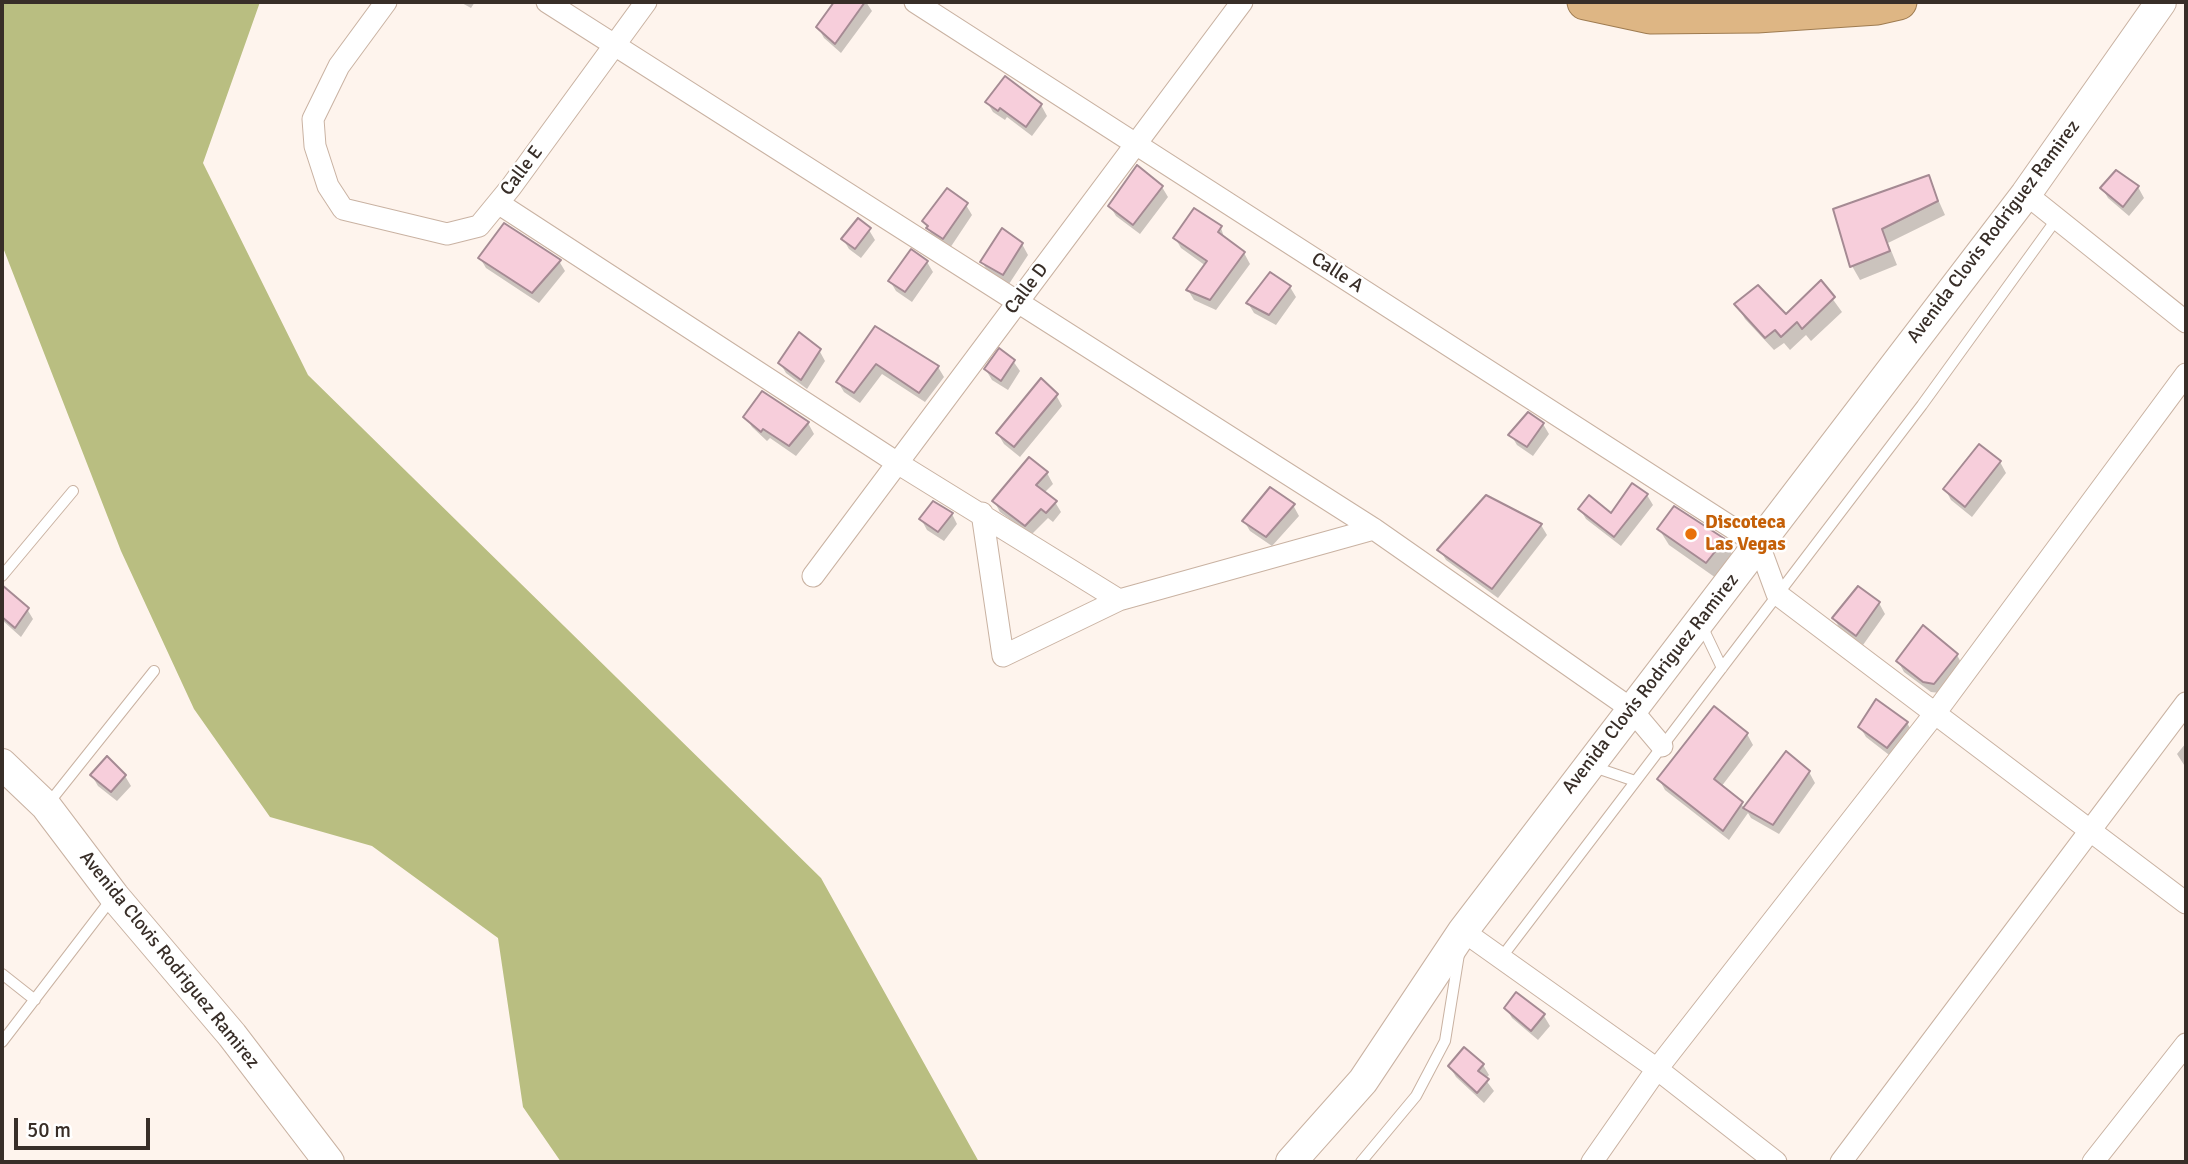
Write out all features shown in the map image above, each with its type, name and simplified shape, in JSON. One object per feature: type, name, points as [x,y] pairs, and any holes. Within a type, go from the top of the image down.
[{"type":"highway","points":[[1585,2],[1650,16],[1676,16],[1758,15],[1877,7],[1899,2]]},
{"type":"main road","name":"Avenida Clovis Rodriguez Ramirez","points":[[1291,1162],[1363,1082],[1463,931],[1630,708],[1759,545],[2026,194],[2161,2]]},
{"type":"main road","name":"Avenida Clovis Rodriguez Ramirez","points":[[2,764],[46,806],[114,896],[232,1035],[329,1162]]},
{"type":"street","name":"Calle E","points":[[386,2],[339,66],[313,119],[316,146],[328,186],[342,209],[447,234],[479,226],[646,2]]},
{"type":"street","points":[[547,2],[1019,300],[1374,529],[1630,708],[1662,746]]},
{"type":"street","name":"Calle A","points":[[915,2],[1759,545]]},
{"type":"street","name":"Calle D","points":[[813,576],[1242,2]]},
{"type":"street","points":[[2026,194],[2186,321]]},
{"type":"street","points":[[498,203],[899,464],[1119,600]]},
{"type":"street","points":[[1592,1162],[1657,1069],[1936,712],[2186,374]]},
{"type":"street","points":[[982,513],[1003,656],[1119,600],[1374,529]]},
{"type":"street","points":[[1759,545],[1777,594],[2186,902]]},
{"type":"street","points":[[1841,1162],[2186,703]]},
{"type":"street","points":[[1463,931],[1657,1069],[1776,1162]]},
{"type":"street","points":[[2093,1162],[2186,1044]]},
{"type":"lane","points":[[1501,958],[1922,405],[2058,217]]},
{"type":"lane","points":[[2,576],[73,491]]},
{"type":"lane","points":[[1699,621],[1722,668]]},
{"type":"lane","points":[[46,806],[155,671]]},
{"type":"lane","points":[[1587,765],[1635,781]]},
{"type":"lane","points":[[2,1042],[114,896]]},
{"type":"lane","points":[[1361,1162],[1416,1096],[1445,1041],[1463,931]]},
{"type":"lane","points":[[2,974],[35,1000]]},
{"type":"green space","points":[[2,2],[260,2],[203,163],[308,375],[821,878],[979,1162],[561,1162],[523,1107],[498,938],[372,846],[270,817],[194,709],[121,551],[2,245]]},
{"type":"building","points":[[834,2],[865,2],[835,44],[816,27]]},
{"type":"building","points":[[1005,76],[1042,104],[1026,127],[1000,108],[998,111],[985,102]]},
{"type":"building","points":[[1137,165],[1163,186],[1133,225],[1108,206]]},
{"type":"building","points":[[2116,170],[2139,186],[2123,207],[2100,188]]},
{"type":"building","points":[[1929,175],[1938,201],[1882,229],[1890,251],[1850,267],[1833,209]]},
{"type":"building","points":[[947,188],[968,203],[943,239],[926,228],[928,226],[922,221]]},
{"type":"building","points":[[1194,208],[1222,226],[1218,232],[1245,252],[1210,300],[1186,290],[1207,261],[1173,238]]},
{"type":"building","points":[[858,218],[871,228],[855,249],[841,239]]},
{"type":"building","points":[[504,223],[561,260],[532,293],[478,258]]},
{"type":"building","points":[[1002,228],[1023,243],[1003,275],[980,262]]},
{"type":"building","points":[[911,249],[928,261],[905,292],[888,281]]},
{"type":"building","points":[[1270,272],[1291,286],[1269,315],[1246,303]]},
{"type":"building","points":[[1821,280],[1835,297],[1802,329],[1797,322],[1781,337],[1775,330],[1765,338],[1734,304],[1758,285],[1786,314]]},
{"type":"building","points":[[875,326],[939,366],[919,393],[876,364],[854,393],[836,382]]},
{"type":"building","points":[[799,332],[821,349],[801,380],[778,363]]},
{"type":"building","points":[[999,348],[1015,360],[1001,381],[984,369]]},
{"type":"building","points":[[1041,378],[1058,394],[1014,447],[996,433]]},
{"type":"building","points":[[762,391],[809,422],[789,446],[763,429],[761,432],[743,417]]},
{"type":"building","points":[[1528,412],[1544,423],[1527,447],[1508,435]]},
{"type":"building","points":[[1979,444],[2001,461],[1965,507],[1943,489]]},
{"type":"building","points":[[1029,457],[1048,472],[1036,485],[1057,501],[1046,513],[1041,509],[1025,526],[992,501]]},
{"type":"building","points":[[1632,483],[1648,494],[1614,537],[1578,509],[1589,495],[1611,513]]},
{"type":"building","points":[[1270,487],[1295,504],[1266,537],[1242,521]]},
{"type":"building","points":[[1486,495],[1542,524],[1492,589],[1437,550]]},
{"type":"building","points":[[933,501],[953,513],[938,532],[919,519]]},
{"type":"building","name":"Discoteca Las Vegas","points":[[1674,506],[1725,539],[1706,563],[1657,529]]},
{"type":"building","points":[[2,585],[29,608],[15,628],[2,617]]},
{"type":"building","points":[[1858,586],[1880,602],[1856,636],[1832,618]]},
{"type":"building","points":[[1923,625],[1958,654],[1934,684],[1923,682],[1896,661]]},
{"type":"building","points":[[1876,699],[1908,722],[1887,748],[1858,727]]},
{"type":"building","points":[[1714,706],[1748,733],[1714,779],[1743,802],[1723,831],[1657,779]]},
{"type":"building","points":[[1786,751],[1810,771],[1773,825],[1743,808]]},
{"type":"building","points":[[107,756],[126,775],[111,792],[90,775]]},
{"type":"building","points":[[1516,992],[1545,1014],[1531,1031],[1504,1008]]},
{"type":"building","points":[[1464,1047],[1484,1064],[1478,1071],[1489,1079],[1477,1093],[1448,1066]]},
{"type":"place","name":"Discoteca Las Vegas","points":[[1691,534]]}]
